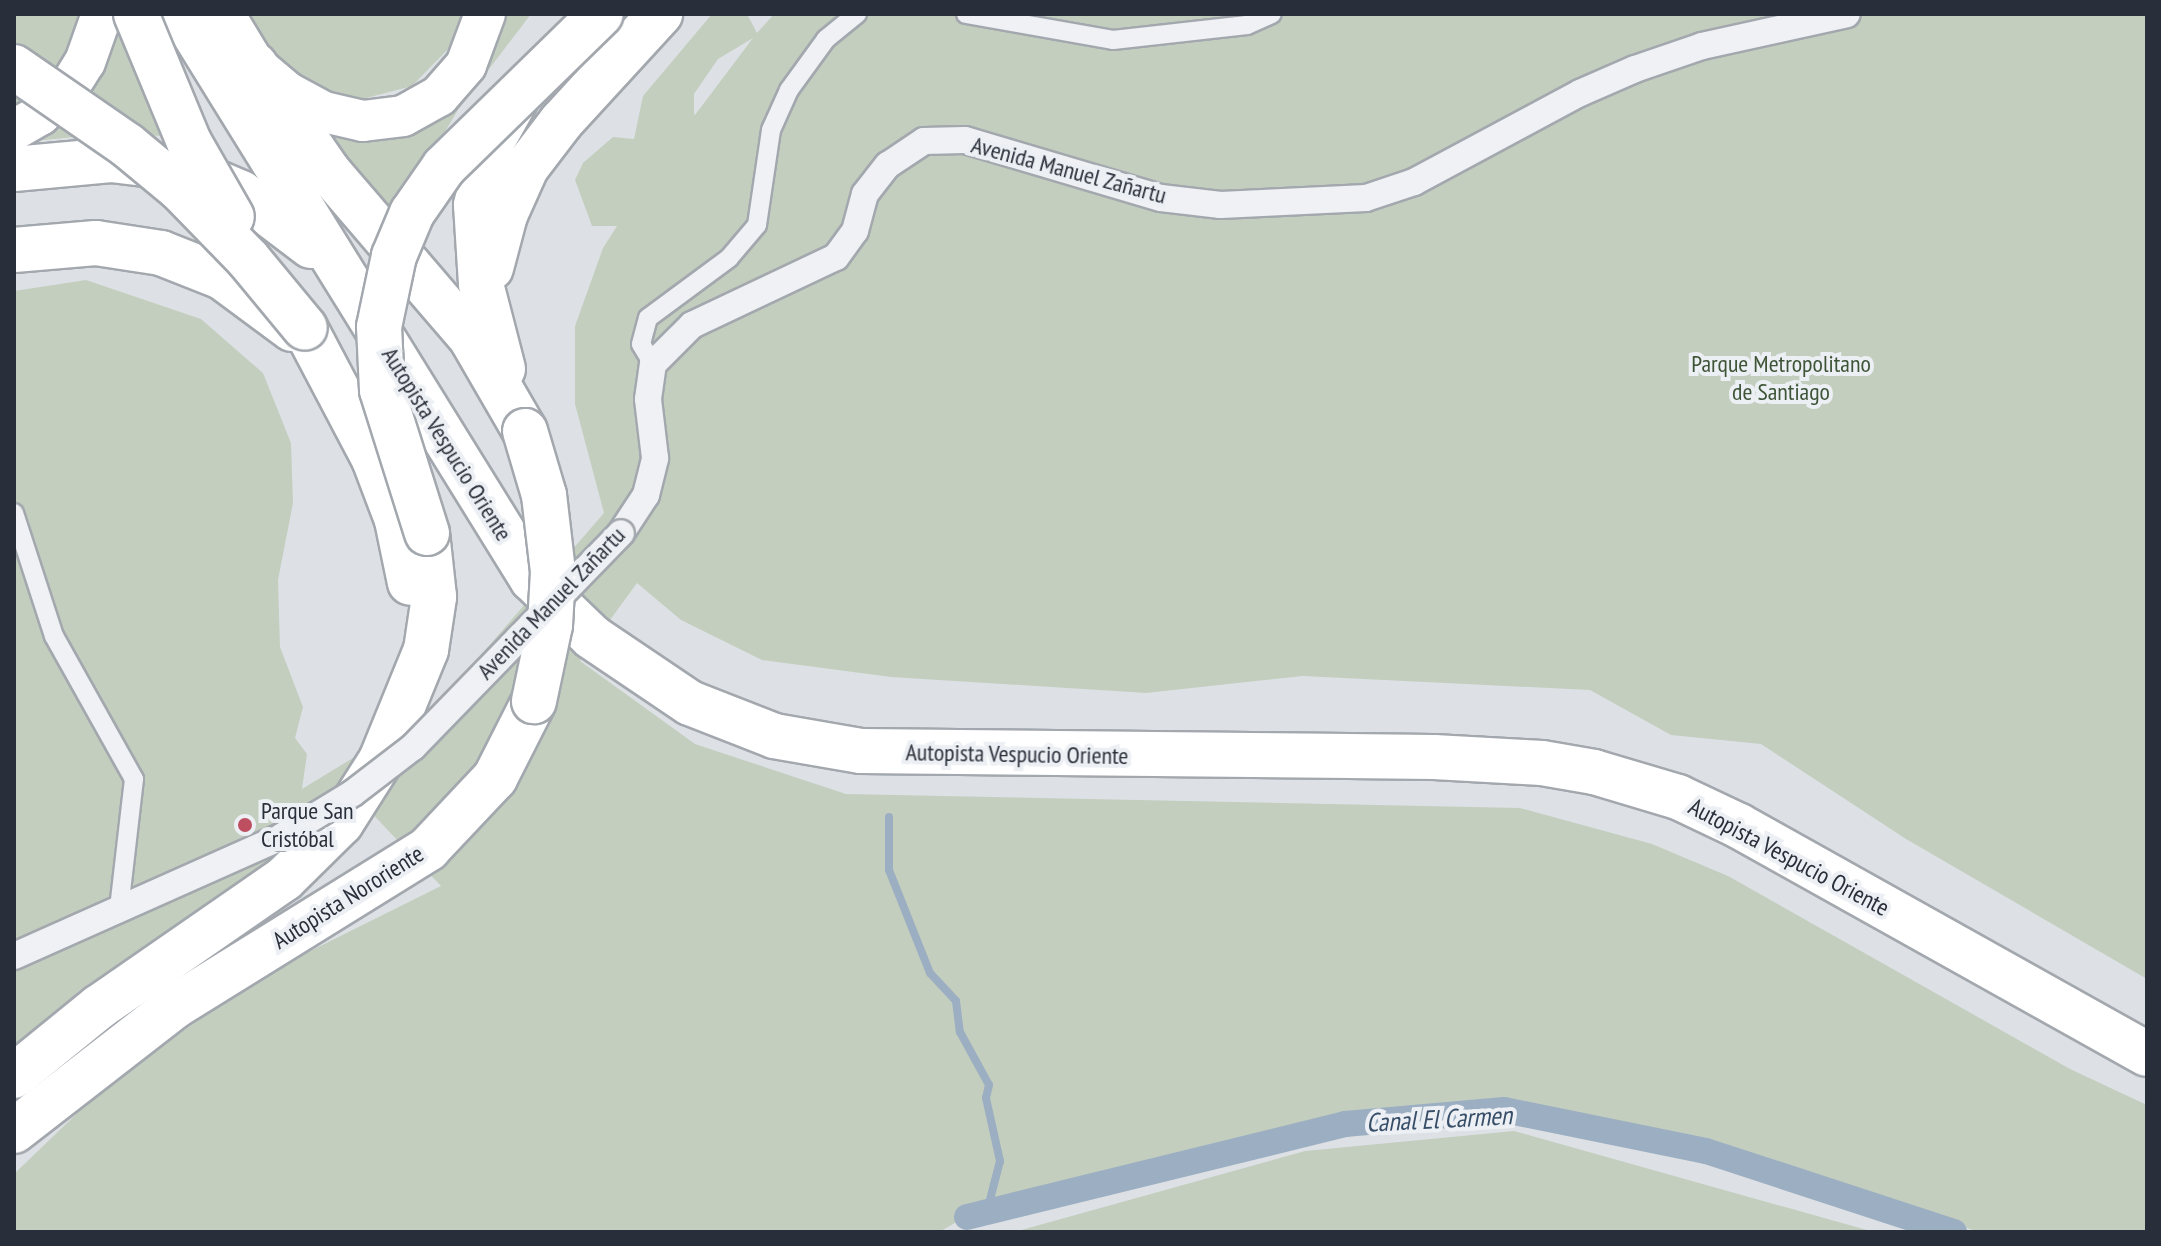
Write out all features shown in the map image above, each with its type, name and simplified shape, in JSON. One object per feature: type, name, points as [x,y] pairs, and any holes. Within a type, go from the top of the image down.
[{"type":"highway","points":[[136,14],[202,168],[318,350],[374,459],[403,545],[413,613],[407,700]]},
{"type":"highway","points":[[167,14],[245,116]]},
{"type":"highway","name":"Autopista Vespucio Oriente","points":[[182,14],[500,531],[548,597],[658,686],[723,717],[801,743],[861,751],[1434,757],[1542,763],[1594,772],[1678,797],[1739,826],[2147,1054]]},
{"type":"highway","points":[[525,431],[488,314],[477,254],[476,205],[492,142],[571,14]]},
{"type":"highway","points":[[407,700],[431,624],[433,576],[427,533],[382,390],[379,327],[394,256],[412,213],[444,167],[601,14]]},
{"type":"highway","points":[[488,314],[489,279],[505,215],[542,144],[660,14]]},
{"type":"highway","points":[[255,65],[362,213],[471,338],[525,431]]},
{"type":"highway","points":[[14,67],[117,138],[180,189],[241,250],[318,350]]},
{"type":"highway","points":[[14,169],[111,160],[161,164],[216,179],[300,233],[361,304]]},
{"type":"highway","points":[[14,250],[96,243],[192,263],[277,314],[318,350]]},
{"type":"highway","name":"Autopista Nororiente","points":[[14,1131],[112,1051],[208,984],[428,849],[495,778],[534,701],[549,637],[553,572],[544,495],[525,431]]},
{"type":"highway","name":"Autopista Nororiente","points":[[24,1067],[99,1007],[284,879],[322,845],[369,783],[407,700]]},
{"type":"main road","points":[[14,130],[40,115],[71,84],[85,62],[102,14]]},
{"type":"main road","points":[[224,14],[255,65],[287,92],[324,112],[383,120],[421,107],[454,82],[476,47],[485,14]]},
{"type":"street","points":[[653,364],[641,344],[648,318],[729,258],[757,225],[771,130],[789,90],[826,39],[857,14]]},
{"type":"street","points":[[966,14],[1113,40],[1247,25],[1272,14]]},
{"type":"street","name":"Avenida Manuel Zañartu","points":[[14,956],[281,837],[353,793],[413,747],[621,533],[646,495],[655,458],[648,399],[653,364],[692,325],[836,257],[855,231],[865,194],[888,165],[924,141],[965,140],[1161,198],[1262,205],[1366,198],[1414,182],[1580,93],[1635,69],[1702,46],[1847,14]]},
{"type":"street","points":[[14,513],[54,636],[134,779],[119,909]]},
{"type":"green space","points":[[14,14],[90,14],[83,44],[14,116]]},
{"type":"green space","points":[[115,14],[162,136],[113,133],[35,141],[62,120]]},
{"type":"green space","points":[[241,14],[465,14],[453,44],[412,86],[355,101],[318,96],[289,76]]},
{"type":"green space","points":[[499,14],[531,14],[458,110],[388,226],[323,126],[371,133]]},
{"type":"green space","name":"Parque Metropolitano de Santiago","points":[[712,14],[747,14],[757,33],[774,14],[2147,14],[2147,979],[1906,839],[1761,744],[1671,735],[1590,690],[1303,676],[1146,693],[891,677],[762,660],[681,620],[637,583],[580,661],[695,744],[846,794],[1520,808],[1652,844],[1728,876],[2070,1069],[2147,1105],[2147,1232],[1979,1232],[1708,1143],[1504,1102],[1343,1116],[983,1207],[939,1232],[14,1232],[14,1174],[93,1098],[252,980],[441,886],[362,803],[80,990],[14,1053],[14,291],[86,280],[201,319],[263,373],[291,443],[293,503],[278,580],[280,647],[303,707],[295,738],[307,754],[302,789],[435,708],[604,513],[575,404],[575,326],[603,248],[617,226],[592,226],[575,180],[583,163],[613,137],[634,139],[643,96]],"holes":[[[753,38],[695,115],[694,94],[718,59]]]},
{"type":"green space","points":[[1514,1131],[1874,1232],[1014,1232],[1305,1151]]},
{"type":"waterway","points":[[889,817],[889,870],[930,973],[956,1001],[960,1032],[989,1085],[986,1098],[1000,1161],[986,1215]]},
{"type":"waterway","name":"Canal El Carmen","points":[[967,1217],[1345,1124],[1504,1110],[1706,1151],[1954,1232]]},
{"type":"place","name":"Parque San Cristóbal","points":[[245,825]]}]
